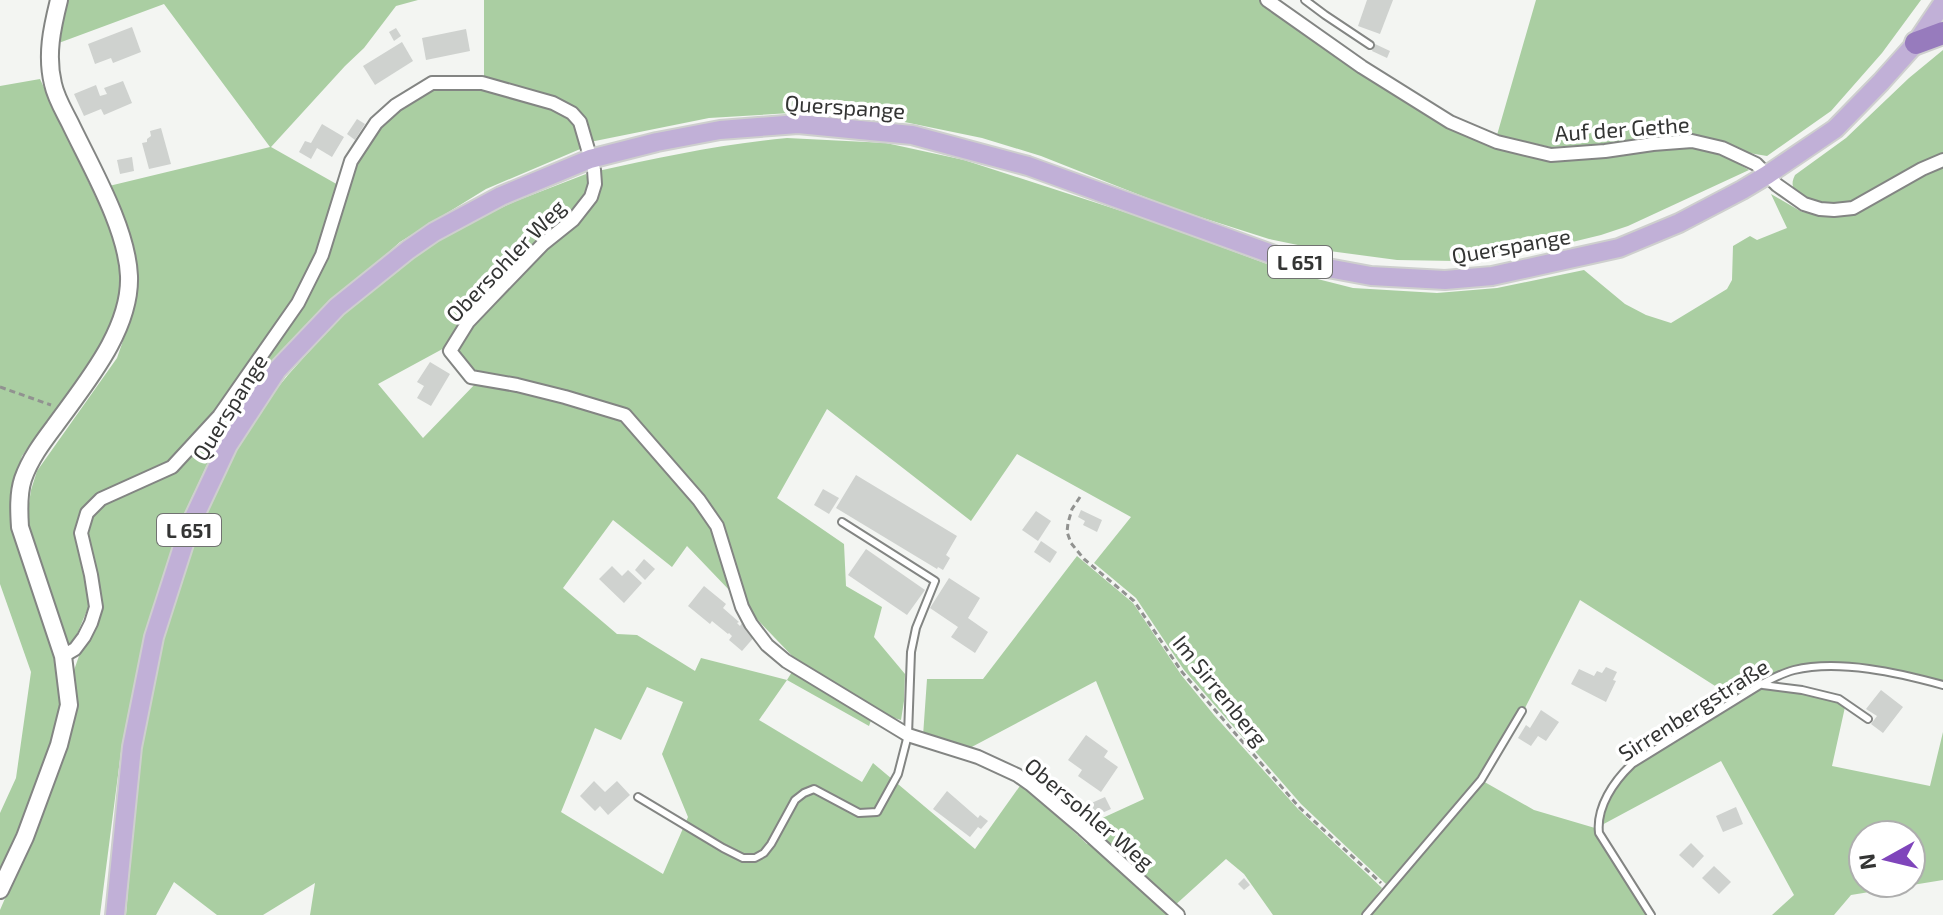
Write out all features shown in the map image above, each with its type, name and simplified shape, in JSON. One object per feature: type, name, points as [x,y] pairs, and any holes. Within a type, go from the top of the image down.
[{"type":"highway","points":[[1916,43],[1943,33]]},
{"type":"main road","name":"Querspange","points":[[115,915],[132,747],[154,637],[189,528],[228,445],[277,370],[337,307],[434,232],[501,196],[590,159],[657,142],[720,130],[798,124],[912,135],[1028,166],[1290,260],[1371,276],[1433,280],[1492,276],[1619,248],[1679,223],[1767,175],[1835,129],[1916,43],[1943,3]]},
{"type":"street","points":[[0,890],[25,837],[69,705],[63,656],[20,527],[22,481],[32,457],[106,353],[124,309],[129,277],[121,231],[53,86],[49,58],[59,0]]},
{"type":"street","name":"Auf der Gethe","points":[[1267,0],[1362,67],[1450,122],[1497,142],[1551,155],[1692,141],[1722,148],[1756,164],[1777,185],[1804,204],[1841,210],[1853,208],[1943,160]]},
{"type":"street","name":"Obersohler Weg","points":[[63,656],[75,649],[84,637],[96,607],[81,533],[87,513],[101,499],[172,467],[219,416],[298,303],[322,255],[351,161],[376,123],[396,105],[432,83],[482,83],[553,103],[572,113],[580,122],[595,184],[591,197],[573,220],[543,244],[468,322],[450,351],[471,377],[517,385],[625,415],[699,500],[717,526],[742,607],[767,645],[786,661],[908,735],[978,757],[1024,779],[1178,915]]},
{"type":"lane","points":[[1305,0],[1370,45]]},
{"type":"lane","points":[[638,797],[743,858],[755,858],[764,853],[795,800],[814,789],[859,813],[877,812],[898,774],[908,735],[911,652],[916,628],[935,581],[842,522]]},
{"type":"lane","name":"Sirrenbergstraße","points":[[1651,915],[1599,833],[1598,822],[1611,789],[1632,764],[1761,685],[1796,670],[1824,667],[1885,671],[1943,685]]},
{"type":"lane","points":[[1761,685],[1788,687],[1839,699],[1868,719]]},
{"type":"lane","points":[[1366,915],[1481,780],[1522,711]]},
{"type":"path","points":[[0,387],[66,410]]},
{"type":"path","name":"Im Sirrenberg","points":[[1080,497],[1068,523],[1071,543],[1084,559],[1134,601],[1182,672],[1299,807],[1387,888]]},
{"type":"green space","points":[[66,0],[418,0],[396,6],[364,48],[271,147],[340,186],[319,254],[295,302],[215,415],[169,463],[84,511],[90,603],[68,656],[26,524],[37,471],[117,358],[133,312],[138,276],[129,229],[109,186],[270,147],[164,4],[56,44]]},
{"type":"green space","points":[[484,0],[1262,0],[1448,124],[1548,158],[1690,145],[1720,153],[1749,170],[1628,226],[1527,253],[1455,261],[1397,260],[1322,250],[1269,239],[1175,209],[1041,156],[982,138],[885,118],[807,112],[709,118],[590,142],[586,121],[484,79]]},
{"type":"green space","points":[[1536,0],[1921,0],[1882,53],[1831,111],[1767,156],[1690,135],[1651,137],[1604,145],[1550,147],[1497,135]]},
{"type":"green space","points":[[1943,50],[1943,156],[1903,172],[1848,203],[1817,204],[1794,189],[1795,175],[1846,138]]},
{"type":"green space","points":[[40,79],[112,232],[121,277],[117,307],[99,350],[22,456],[12,487],[10,524],[59,672],[62,708],[19,834],[0,873],[0,813],[16,778],[31,672],[0,584],[0,86]]},
{"type":"green space","points":[[434,86],[482,88],[549,108],[578,124],[585,147],[486,189],[400,242],[334,301],[272,365],[219,439],[181,521],[144,635],[122,744],[100,915],[0,915],[50,794],[67,744],[75,702],[73,673],[98,602],[87,536],[91,517],[104,503],[174,469],[198,447],[224,415],[303,304],[355,163],[377,127]]},
{"type":"green space","points":[[787,138],[886,143],[964,160],[1146,219],[1286,271],[1353,288],[1437,293],[1497,288],[1584,270],[1625,304],[1671,323],[1727,289],[1732,280],[1733,246],[1750,236],[1757,240],[1787,228],[1771,194],[1802,212],[1845,216],[1943,167],[1943,684],[1886,669],[1796,667],[1734,698],[1580,600],[1525,708],[1521,708],[1480,779],[1386,884],[1301,804],[1184,670],[1136,598],[1094,563],[1131,517],[1017,454],[971,521],[827,409],[777,498],[844,544],[846,586],[882,607],[874,637],[905,674],[901,720],[874,712],[869,726],[787,680],[759,720],[862,782],[873,763],[975,849],[1022,783],[1087,844],[1098,845],[1175,915],[310,915],[315,883],[263,915],[217,915],[174,882],[156,915],[126,915],[139,752],[159,641],[194,537],[230,454],[288,375],[341,316],[412,254],[516,201],[586,174],[590,186],[587,196],[448,346],[378,384],[423,438],[478,381],[452,350],[484,309],[520,271],[596,201],[600,187],[598,171]],"holes":[[[613,520],[672,567],[687,546],[798,662],[787,680],[701,658],[695,671],[637,635],[617,634],[563,588]],[[647,687],[683,702],[662,754],[688,817],[663,874],[561,812],[595,728],[621,740]]]},
{"type":"green space","points":[[1077,556],[1133,603],[1182,676],[1214,715],[1298,809],[1382,888],[1361,915],[1273,915],[1244,874],[1226,859],[1173,907],[1085,826],[1144,799],[1096,681],[966,750],[923,736],[927,679],[983,679]]},
{"type":"green space","points":[[1761,687],[1816,696],[1845,707],[1832,766],[1930,786],[1943,732],[1943,880],[1927,883],[1927,819],[1847,819],[1848,899],[1834,915],[1772,915],[1794,895],[1721,761],[1600,826],[1612,793],[1633,766]]},
{"type":"green space","points":[[1481,780],[1534,810],[1595,828],[1646,915],[1371,915]]},
{"type":"building","points":[[1367,0],[1393,0],[1380,34],[1358,26]]},
{"type":"building","points":[[132,27],[141,52],[113,63],[111,58],[95,64],[88,44]]},
{"type":"building","points":[[396,28],[401,36],[394,41],[389,32]]},
{"type":"building","points":[[466,29],[470,51],[426,60],[422,38]]},
{"type":"building","points":[[402,42],[413,61],[375,85],[363,66]]},
{"type":"building","points":[[1375,44],[1390,51],[1387,58],[1372,51]]},
{"type":"building","points":[[123,81],[132,103],[104,115],[101,109],[84,116],[74,94],[96,85],[100,96],[107,94],[104,88]]},
{"type":"building","points":[[357,119],[365,124],[355,140],[347,134]]},
{"type":"building","points":[[322,124],[344,137],[332,157],[317,148],[311,159],[299,152],[305,141],[311,143]]},
{"type":"building","points":[[161,128],[171,164],[149,169],[142,143],[151,136],[150,131]]},
{"type":"building","points":[[132,157],[134,171],[120,174],[117,160]]},
{"type":"building","points":[[430,362],[450,374],[431,406],[417,398],[424,386],[417,382]]},
{"type":"building","points":[[856,475],[957,536],[946,555],[950,558],[943,570],[836,508]]},
{"type":"building","points":[[823,489],[839,498],[829,514],[814,505]]},
{"type":"building","points":[[1081,510],[1102,520],[1097,532],[1083,525],[1085,521],[1078,517]]},
{"type":"building","points":[[1036,511],[1051,521],[1038,541],[1022,530]]},
{"type":"building","points":[[1041,541],[1057,552],[1050,563],[1034,552]]},
{"type":"building","points":[[866,549],[925,590],[907,615],[848,575]]},
{"type":"building","points":[[644,559],[655,569],[645,580],[635,570]]},
{"type":"building","points":[[612,566],[622,576],[628,570],[642,583],[624,603],[599,579]]},
{"type":"building","points":[[949,578],[980,598],[968,618],[988,632],[975,653],[951,637],[958,627],[930,608]]},
{"type":"building","points":[[704,586],[726,604],[723,608],[740,626],[742,623],[756,635],[742,651],[729,640],[732,636],[729,633],[712,621],[710,624],[688,606]]},
{"type":"building","points":[[1606,667],[1617,672],[1606,702],[1571,684],[1579,669],[1594,676]]},
{"type":"building","points":[[1881,690],[1903,707],[1883,733],[1871,724],[1877,716],[1866,709]]},
{"type":"building","points":[[1541,710],[1559,722],[1546,741],[1538,736],[1531,746],[1518,738],[1526,725],[1530,728]]},
{"type":"building","points":[[1086,735],[1108,751],[1104,757],[1118,767],[1101,792],[1078,776],[1082,770],[1068,760]]},
{"type":"building","points":[[594,781],[605,792],[617,781],[630,795],[608,815],[600,806],[595,811],[580,796]]},
{"type":"building","points":[[947,791],[978,818],[980,815],[988,821],[970,837],[933,809]]},
{"type":"building","points":[[1105,797],[1111,809],[1084,821],[1078,809]]},
{"type":"building","points":[[1736,807],[1743,824],[1723,832],[1716,816]]},
{"type":"building","points":[[1691,843],[1704,856],[1693,868],[1679,855]]},
{"type":"building","points":[[1714,866],[1731,882],[1719,894],[1702,878]]},
{"type":"building","points":[[1244,878],[1250,885],[1244,890],[1238,884]]}]
